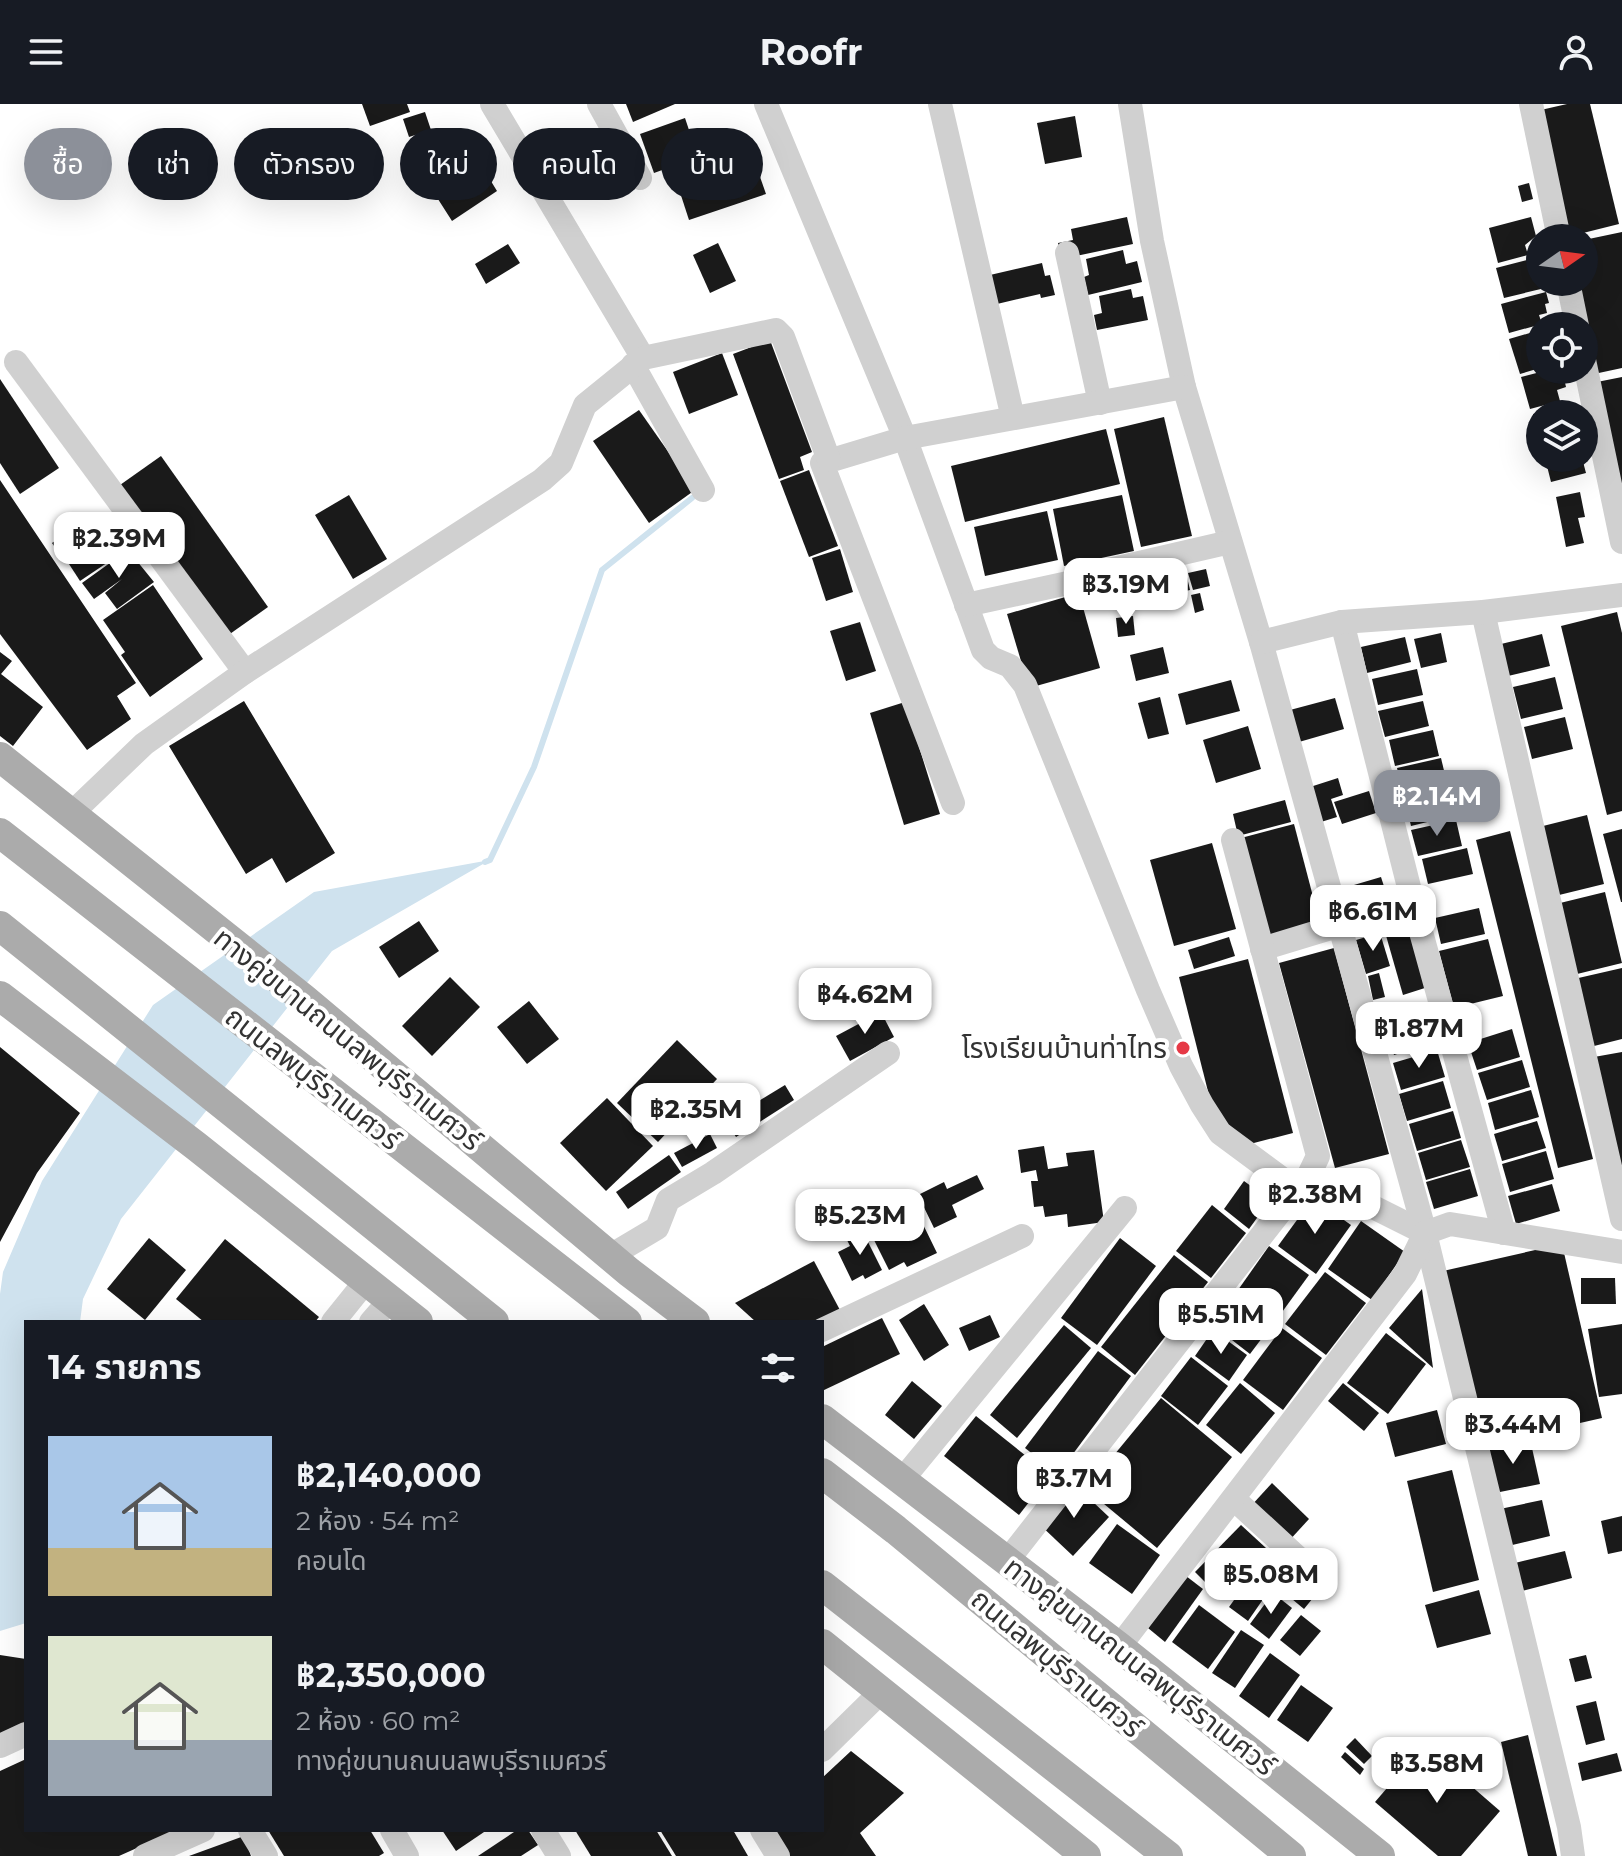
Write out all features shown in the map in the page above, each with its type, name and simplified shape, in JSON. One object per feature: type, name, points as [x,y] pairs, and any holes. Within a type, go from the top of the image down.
[{"type":"main road","name":"ทางคู่ขนานถนนลพบุรีราเมศวร์","points":[[0,757],[304,999],[620,1264],[692,1320]]},
{"type":"main road","name":"ถนนลพบุรีราเมศวร์","points":[[0,833],[624,1320]]},
{"type":"main road","points":[[0,926],[492,1320]]},
{"type":"main road","points":[[0,996],[366,1281],[380,1311],[411,1320]]},
{"type":"main road","points":[[620,1264],[681,1320]]},
{"type":"main road","name":"ทางคู่ขนานถนนลพบุรีราเมศวร์","points":[[824,1421],[1119,1647],[1380,1856]]},
{"type":"main road","points":[[824,1459],[896,1530]]},
{"type":"main road","name":"ถนนลพบุรีราเมศวร์","points":[[824,1475],[896,1530],[1291,1856]]},
{"type":"main road","points":[[824,1587],[1168,1856]]},
{"type":"main road","points":[[824,1602],[927,1670]]},
{"type":"main road","points":[[824,1646],[1086,1856]]},
{"type":"street","points":[[492,104],[638,362],[703,490]]},
{"type":"street","points":[[599,104],[612,128]]},
{"type":"street","points":[[766,104],[905,438],[986,655],[1010,666],[1025,685],[1181,1066],[1220,1133],[1303,1183],[1425,1233],[1450,1224],[1622,1252]]},
{"type":"street","points":[[940,104],[1013,418]]},
{"type":"street","points":[[1130,104],[1152,241],[1184,387],[1261,642],[1425,1233],[1569,1827],[1573,1856]]},
{"type":"street","points":[[1531,104],[1556,224]]},
{"type":"street","points":[[1067,253],[1100,403]]},
{"type":"street","points":[[72,813],[144,744],[245,672],[542,480],[561,463],[585,405],[638,362],[776,330],[783,337],[829,460]]},
{"type":"street","points":[[16,362],[245,672]]},
{"type":"street","points":[[1589,384],[1622,542]]},
{"type":"street","points":[[953,803],[822,463],[905,438],[1184,387]]},
{"type":"street","points":[[966,605],[1230,542]]},
{"type":"street","points":[[1261,642],[1342,622],[1483,612],[1622,595]]},
{"type":"street","points":[[1483,612],[1622,1219]]},
{"type":"street","points":[[1342,622],[1413,903],[1504,1233]]},
{"type":"street","points":[[1007,1561],[1303,1183],[1318,1156],[1233,840]]},
{"type":"street","points":[[1262,949],[1413,903]]},
{"type":"street","points":[[620,1264],[657,1228],[668,1200],[713,1173],[888,1053]]},
{"type":"street","points":[[902,1480],[1125,1208]]},
{"type":"street","points":[[1119,1647],[1405,1274],[1425,1233]]},
{"type":"street","points":[[824,1329],[1022,1236]]},
{"type":"street","points":[[335,1320],[366,1281]]},
{"type":"street","points":[[1234,1499],[1309,1568]]},
{"type":"street","points":[[824,1748],[881,1692]]},
{"type":"street","points":[[0,1746],[24,1735]]},
{"type":"street","points":[[145,1856],[199,1832]]},
{"type":"street","points":[[251,1832],[266,1856]]},
{"type":"street","points":[[393,1832],[407,1856]]},
{"type":"street","points":[[544,1832],[559,1856]]},
{"type":"street","points":[[763,1832],[778,1856]]},
{"type":"water","points":[[490,860],[332,951],[121,1219],[83,1299],[80,1320],[24,1320],[24,1624],[0,1631],[0,1294],[3,1272],[42,1181],[153,1005],[314,892]]},
{"type":"building","points":[[362,104],[407,104],[410,112],[370,126]]},
{"type":"building","points":[[626,104],[675,104],[633,122]]},
{"type":"building","points":[[1567,104],[1590,104],[1619,224],[1598,229],[1598,224],[1560,224],[1532,112]]},
{"type":"building","points":[[425,112],[430,128],[406,128],[403,119]]},
{"type":"building","points":[[1075,116],[1082,157],[1045,164],[1037,123]]},
{"type":"building","points":[[685,118],[688,128],[661,128],[661,170],[654,173],[645,148],[645,132]]},
{"type":"building","points":[[1529,183],[1533,199],[1522,202],[1518,186]]},
{"type":"building","points":[[439,200],[484,200],[452,221]]},
{"type":"building","points":[[682,200],[748,200],[689,220]]},
{"type":"building","points":[[1127,217],[1133,244],[1076,256],[1060,253],[1058,243],[1073,240],[1071,229]]},
{"type":"building","points":[[1531,217],[1533,224],[1526,224],[1526,256],[1498,263],[1489,228]]},
{"type":"building","points":[[1622,232],[1622,368],[1598,373],[1598,312],[1581,312],[1578,296],[1598,296],[1598,237]]},
{"type":"building","points":[[718,243],[736,281],[710,293],[693,255]]},
{"type":"building","points":[[508,244],[520,263],[486,284],[475,264]]},
{"type":"building","points":[[1123,250],[1126,264],[1137,261],[1142,282],[1088,295],[1084,277],[1089,275],[1086,259]]},
{"type":"building","points":[[1526,260],[1526,293],[1504,298],[1496,268]]},
{"type":"building","points":[[1042,263],[1045,276],[1050,275],[1055,295],[1041,298],[1040,294],[997,304],[990,275]]},
{"type":"building","points":[[1131,289],[1133,298],[1143,296],[1148,320],[1097,330],[1094,315],[1102,313],[1099,296]]},
{"type":"building","points":[[1531,296],[1547,296],[1549,303],[1545,304],[1547,312],[1526,312],[1526,328],[1509,333],[1501,304]]},
{"type":"building","points":[[1526,334],[1526,372],[1520,374],[1509,339]]},
{"type":"building","points":[[770,340],[812,452],[800,457],[804,470],[779,479],[733,354]]},
{"type":"building","points":[[722,353],[738,395],[689,414],[673,372]]},
{"type":"building","points":[[1526,376],[1526,384],[1565,384],[1566,387],[1557,390],[1560,400],[1527,400],[1521,377]]},
{"type":"building","points":[[1622,377],[1622,496],[1597,384]]},
{"type":"building","points":[[0,379],[59,468],[20,494],[0,463]]},
{"type":"building","points":[[639,410],[695,490],[649,523],[593,441]]},
{"type":"building","points":[[1164,417],[1192,536],[1141,547],[1114,429]]},
{"type":"building","points":[[1106,429],[1120,484],[965,522],[951,466]]},
{"type":"building","points":[[161,456],[268,607],[227,636],[120,485]]},
{"type":"building","points":[[809,470],[838,546],[809,557],[780,481]]},
{"type":"building","points":[[1548,472],[1586,472],[1586,473],[1551,482]]},
{"type":"building","points":[[0,480],[136,683],[117,696],[131,719],[87,750],[0,634]]},
{"type":"building","points":[[1580,492],[1585,517],[1578,518],[1584,543],[1566,547],[1556,497]]},
{"type":"building","points":[[349,495],[387,559],[353,579],[315,515]]},
{"type":"building","points":[[1122,495],[1134,551],[1064,566],[1053,509]]},
{"type":"building","points":[[1047,511],[1058,560],[985,576],[974,527]]},
{"type":"building","points":[[95,514],[108,534],[65,562],[52,543]]},
{"type":"building","points":[[117,531],[129,548],[80,581],[69,564]]},
{"type":"building","points":[[840,549],[853,592],[826,601],[812,558]]},
{"type":"building","points":[[128,550],[154,582],[117,609],[105,593],[122,579],[94,599],[82,583]]},
{"type":"building","points":[[1206,569],[1210,586],[1193,590],[1188,573]]},
{"type":"building","points":[[1187,577],[1190,590],[1173,594],[1170,581]]},
{"type":"building","points":[[153,585],[203,659],[150,697],[121,655],[125,652],[103,620]]},
{"type":"building","points":[[1079,593],[1100,668],[1029,688],[1007,614]]},
{"type":"building","points":[[1200,593],[1204,610],[1195,613],[1191,595]]},
{"type":"building","points":[[1617,612],[1622,633],[1622,811],[1607,815],[1561,626]]},
{"type":"building","points":[[1133,616],[1135,635],[1118,637],[1116,618]]},
{"type":"building","points":[[860,622],[876,671],[846,681],[830,631]]},
{"type":"building","points":[[1441,633],[1447,662],[1421,668],[1414,639]]},
{"type":"building","points":[[1542,634],[1550,666],[1508,676],[1501,644]]},
{"type":"building","points":[[1405,637],[1411,662],[1367,673],[1361,647]]},
{"type":"building","points":[[1163,647],[1169,673],[1136,681],[1130,655]]},
{"type":"building","points":[[0,652],[12,661],[1,674],[43,707],[13,746],[0,736]]},
{"type":"building","points":[[1417,669],[1423,695],[1378,705],[1372,679]]},
{"type":"building","points":[[1555,677],[1563,709],[1521,719],[1513,687]]},
{"type":"building","points":[[1231,680],[1240,711],[1186,725],[1178,694]]},
{"type":"building","points":[[1160,697],[1169,734],[1148,739],[1138,703]]},
{"type":"building","points":[[1335,698],[1344,729],[1299,742],[1290,710]]},
{"type":"building","points":[[244,701],[335,853],[286,883],[272,858],[246,874],[169,746]]},
{"type":"building","points":[[1423,701],[1429,726],[1385,737],[1378,711]]},
{"type":"building","points":[[905,702],[940,814],[904,825],[870,713]]},
{"type":"building","points":[[1565,717],[1573,749],[1532,759],[1524,727]]},
{"type":"building","points":[[1248,726],[1261,769],[1216,783],[1203,740]]},
{"type":"building","points":[[1433,730],[1439,756],[1395,766],[1389,740]]},
{"type":"building","points":[[1441,758],[1447,783],[1403,794],[1397,768]]},
{"type":"building","points":[[1338,778],[1343,795],[1331,799],[1337,817],[1321,822],[1310,787]]},
{"type":"building","points":[[1450,790],[1456,815],[1411,826],[1405,800]]},
{"type":"building","points":[[1369,791],[1376,813],[1342,824],[1334,802]]},
{"type":"building","points":[[1285,800],[1291,822],[1238,836],[1233,814]]},
{"type":"building","points":[[1587,815],[1604,884],[1555,896],[1539,827]]},
{"type":"building","points":[[1456,820],[1462,846],[1418,856],[1411,830]]},
{"type":"building","points":[[1294,824],[1321,927],[1268,941],[1241,838]]},
{"type":"building","points":[[1622,829],[1622,902],[1621,902],[1603,834]]},
{"type":"building","points":[[1510,831],[1593,1159],[1558,1168],[1476,840]]},
{"type":"building","points":[[1212,843],[1236,929],[1174,946],[1150,860]]},
{"type":"building","points":[[1467,848],[1473,874],[1428,884],[1422,859]]},
{"type":"building","points":[[1381,877],[1389,902],[1346,916],[1337,890]]},
{"type":"building","points":[[1605,892],[1622,963],[1573,975],[1556,904]]},
{"type":"building","points":[[1479,908],[1485,934],[1441,944],[1435,918]]},
{"type":"building","points":[[419,921],[439,951],[399,978],[379,947]]},
{"type":"building","points":[[1410,924],[1428,987],[1403,995],[1385,932]]},
{"type":"building","points":[[1380,933],[1390,966],[1366,974],[1356,940]]},
{"type":"building","points":[[1229,937],[1235,956],[1194,969],[1188,950]]},
{"type":"building","points":[[1488,939],[1503,996],[1454,1008],[1439,951]]},
{"type":"building","points":[[1334,948],[1389,1154],[1335,1168],[1279,963]]},
{"type":"building","points":[[1248,959],[1293,1133],[1250,1144],[1213,1111],[1179,977]]},
{"type":"building","points":[[1622,968],[1622,1039],[1590,1047],[1574,979]]},
{"type":"building","points":[[1379,973],[1385,997],[1373,1000],[1368,976]]},
{"type":"building","points":[[450,977],[480,1007],[432,1056],[402,1026]]},
{"type":"building","points":[[529,1001],[559,1039],[527,1064],[497,1027]]},
{"type":"building","points":[[881,1012],[894,1037],[850,1061],[836,1036]]},
{"type":"building","points":[[1422,1012],[1432,1043],[1394,1055],[1384,1024]]},
{"type":"building","points":[[1512,1029],[1520,1057],[1477,1070],[1468,1043]]},
{"type":"building","points":[[677,1040],[717,1079],[658,1142],[617,1103]]},
{"type":"building","points":[[0,1047],[80,1113],[37,1173],[0,1242]]},
{"type":"building","points":[[1437,1050],[1445,1077],[1401,1090],[1393,1063]]},
{"type":"building","points":[[1622,1052],[1622,1193],[1594,1057]]},
{"type":"building","points":[[1522,1060],[1530,1087],[1487,1100],[1478,1073]]},
{"type":"building","points":[[1443,1081],[1451,1108],[1407,1121],[1399,1094]]},
{"type":"building","points":[[785,1085],[794,1100],[736,1137],[726,1121]]},
{"type":"building","points":[[1531,1090],[1539,1117],[1495,1130],[1488,1103]]},
{"type":"building","points":[[607,1098],[653,1146],[606,1191],[560,1143]]},
{"type":"building","points":[[1453,1111],[1461,1138],[1417,1151],[1409,1124]]},
{"type":"building","points":[[1537,1121],[1546,1148],[1502,1161],[1494,1134]]},
{"type":"building","points":[[710,1134],[717,1148],[682,1167],[674,1153]]},
{"type":"building","points":[[1461,1140],[1470,1167],[1426,1180],[1418,1153]]},
{"type":"building","points":[[1044,1146],[1048,1169],[1068,1166],[1066,1153],[1094,1150],[1104,1222],[1068,1227],[1067,1214],[1045,1217],[1043,1206],[1034,1207],[1031,1181],[1038,1181],[1036,1170],[1021,1173],[1018,1150]]},
{"type":"building","points":[[1546,1151],[1554,1179],[1510,1192],[1502,1164]]},
{"type":"building","points":[[669,1155],[681,1172],[628,1209],[616,1192]]},
{"type":"building","points":[[1470,1169],[1478,1196],[1434,1209],[1426,1182]]},
{"type":"building","points":[[977,1175],[984,1189],[952,1205],[957,1217],[934,1228],[918,1195],[944,1182],[947,1189]]},
{"type":"building","points":[[1244,1181],[1270,1200],[1249,1229],[1224,1209]]},
{"type":"building","points":[[1552,1184],[1560,1211],[1516,1224],[1508,1196]]},
{"type":"building","points":[[1313,1198],[1351,1225],[1316,1274],[1278,1246]]},
{"type":"building","points":[[1212,1205],[1246,1233],[1211,1278],[1176,1251]]},
{"type":"building","points":[[916,1210],[937,1253],[907,1267],[904,1262],[889,1270],[870,1232]]},
{"type":"building","points":[[1361,1221],[1405,1252],[1372,1300],[1328,1269]]},
{"type":"building","points":[[862,1230],[882,1270],[865,1279],[863,1275],[852,1281],[838,1252],[850,1246],[846,1238]]},
{"type":"building","points":[[149,1238],[186,1270],[145,1320],[107,1289]]},
{"type":"building","points":[[1120,1238],[1156,1266],[1097,1345],[1061,1318]]},
{"type":"building","points":[[225,1239],[319,1317],[317,1320],[202,1320],[176,1299]]},
{"type":"building","points":[[1562,1244],[1602,1418],[1483,1445],[1443,1271]]},
{"type":"building","points":[[1269,1246],[1309,1275],[1277,1319],[1238,1290]]},
{"type":"building","points":[[1174,1255],[1208,1282],[1135,1375],[1101,1347]]},
{"type":"building","points":[[814,1261],[841,1312],[824,1321],[754,1320],[735,1303]]},
{"type":"building","points":[[1325,1272],[1366,1303],[1326,1355],[1285,1324]]},
{"type":"building","points":[[1581,1278],[1615,1278],[1616,1304],[1581,1304]]},
{"type":"building","points":[[1422,1289],[1433,1368],[1389,1328]]},
{"type":"building","points":[[1239,1294],[1274,1322],[1250,1354],[1214,1326]]},
{"type":"building","points":[[924,1304],[949,1345],[924,1361],[899,1320]]},
{"type":"building","points":[[990,1315],[1000,1337],[969,1351],[959,1328]]},
{"type":"building","points":[[882,1318],[900,1354],[824,1390],[824,1346]]},
{"type":"building","points":[[1622,1324],[1622,1394],[1599,1397],[1588,1329]]},
{"type":"building","points":[[1064,1325],[1091,1348],[1017,1438],[990,1415]]},
{"type":"building","points":[[1282,1328],[1322,1358],[1283,1410],[1243,1380]]},
{"type":"building","points":[[1213,1330],[1247,1355],[1229,1381],[1195,1356]]},
{"type":"building","points":[[1386,1333],[1426,1364],[1388,1414],[1347,1383]]},
{"type":"building","points":[[1098,1351],[1131,1376],[1058,1474],[1025,1448]]},
{"type":"building","points":[[1191,1357],[1228,1386],[1198,1425],[1161,1396]]},
{"type":"building","points":[[912,1381],[942,1406],[914,1439],[885,1415]]},
{"type":"building","points":[[1240,1383],[1275,1413],[1241,1454],[1206,1425]]},
{"type":"building","points":[[1343,1383],[1379,1413],[1364,1431],[1328,1401]]},
{"type":"building","points":[[1161,1398],[1232,1457],[1157,1548],[1086,1489]]},
{"type":"building","points":[[1437,1410],[1446,1444],[1395,1457],[1386,1423]]},
{"type":"building","points":[[976,1416],[1050,1475],[1019,1515],[944,1456]]},
{"type":"building","points":[[1530,1439],[1540,1484],[1495,1493],[1485,1449]]},
{"type":"building","points":[[1452,1470],[1479,1580],[1433,1592],[1407,1481]]},
{"type":"building","points":[[1272,1483],[1309,1519],[1287,1543],[1250,1507]]},
{"type":"building","points":[[1074,1484],[1109,1517],[1073,1556],[1038,1523]]},
{"type":"building","points":[[1542,1500],[1550,1536],[1508,1546],[1500,1509]]},
{"type":"building","points":[[1622,1516],[1622,1551],[1608,1554],[1601,1521]]},
{"type":"building","points":[[1117,1524],[1160,1555],[1132,1594],[1089,1563]]},
{"type":"building","points":[[1241,1525],[1266,1548],[1219,1596],[1195,1572]]},
{"type":"building","points":[[1565,1551],[1572,1578],[1522,1591],[1515,1563]]},
{"type":"building","points":[[1270,1554],[1317,1593],[1304,1609],[1257,1570]]},
{"type":"building","points":[[1186,1576],[1203,1589],[1165,1642],[1148,1628]]},
{"type":"building","points":[[1247,1582],[1266,1595],[1248,1621],[1229,1607]]},
{"type":"building","points":[[1479,1590],[1491,1634],[1437,1648],[1425,1605]]},
{"type":"building","points":[[1273,1593],[1292,1608],[1269,1639],[1250,1624]]},
{"type":"building","points":[[1199,1605],[1235,1632],[1208,1669],[1172,1642]]},
{"type":"building","points":[[1301,1615],[1321,1631],[1300,1656],[1280,1640]]},
{"type":"building","points":[[1241,1630],[1264,1645],[1235,1688],[1212,1673]]},
{"type":"building","points":[[1270,1653],[1300,1675],[1269,1718],[1239,1696]]},
{"type":"building","points":[[0,1655],[24,1659],[24,1727],[0,1737]]},
{"type":"building","points":[[1586,1655],[1592,1678],[1575,1682],[1569,1659]]},
{"type":"building","points":[[1301,1685],[1333,1708],[1308,1742],[1277,1720]]},
{"type":"building","points":[[1596,1701],[1605,1740],[1586,1745],[1576,1706]]},
{"type":"building","points":[[1528,1735],[1557,1856],[1528,1856],[1501,1742]]},
{"type":"building","points":[[1355,1738],[1372,1756],[1364,1764],[1346,1747]]},
{"type":"building","points":[[1424,1745],[1500,1811],[1461,1856],[1438,1856],[1375,1802]]},
{"type":"building","points":[[851,1751],[904,1793],[860,1833],[876,1856],[790,1856],[774,1832],[824,1832],[824,1776]]},
{"type":"building","points":[[1345,1752],[1364,1769],[1360,1775],[1341,1757]]},
{"type":"building","points":[[1617,1753],[1622,1771],[1582,1781],[1578,1763]]},
{"type":"building","points":[[24,1760],[24,1832],[173,1832],[119,1856],[0,1856],[0,1771]]},
{"type":"building","points":[[269,1832],[371,1832],[384,1853],[379,1856],[284,1856]]},
{"type":"building","points":[[443,1832],[484,1832],[456,1851]]},
{"type":"building","points":[[514,1832],[529,1832],[538,1845],[521,1856],[478,1856]]},
{"type":"building","points":[[576,1832],[657,1832],[672,1856],[591,1856]]},
{"type":"building","points":[[661,1832],[734,1832],[748,1856],[676,1856]]},
{"type":"building","points":[[244,1836],[251,1856],[189,1856]]},
{"type":"waterway","points":[[485,862],[490,860],[534,767],[602,570],[692,498]]},
{"type":"place","name":"โรงเรียนบ้านท่าไทร","points":[[1183,1048]]}]
